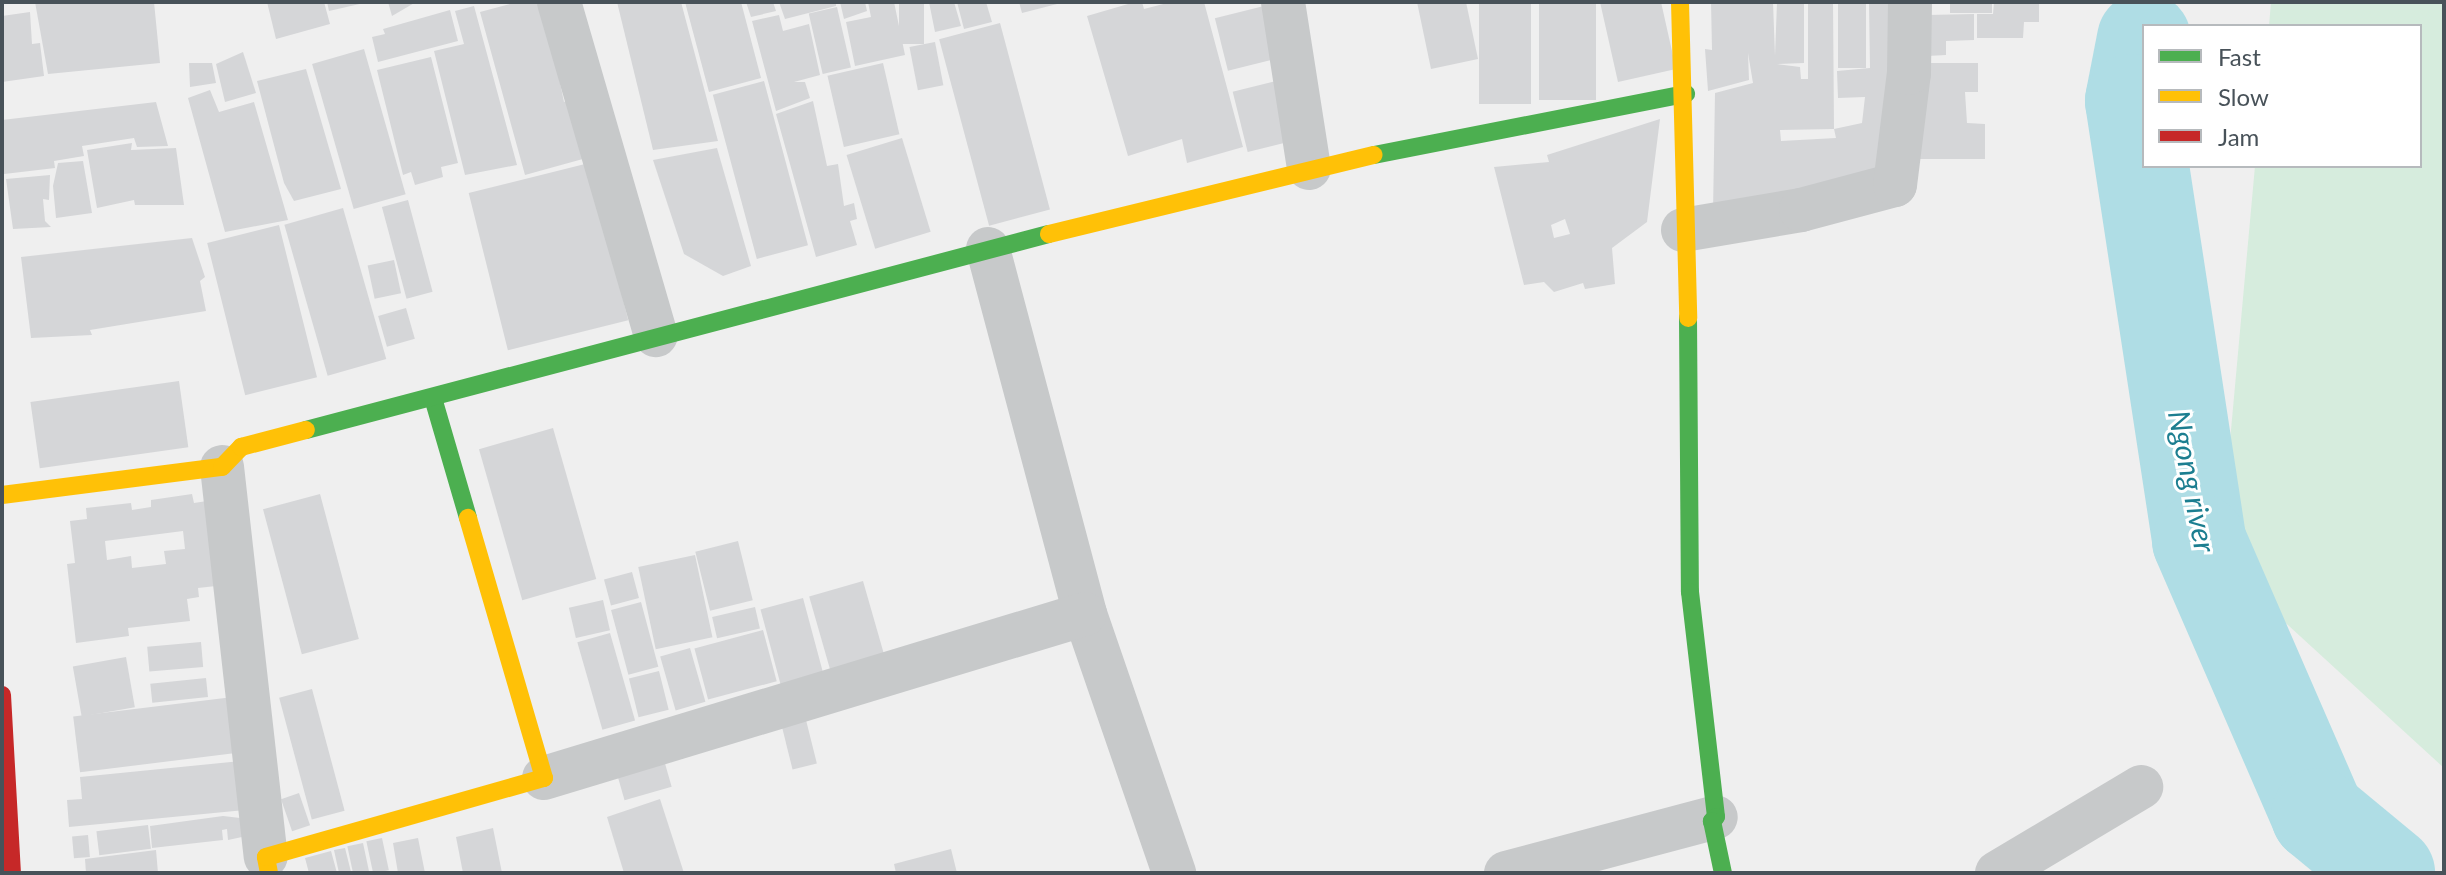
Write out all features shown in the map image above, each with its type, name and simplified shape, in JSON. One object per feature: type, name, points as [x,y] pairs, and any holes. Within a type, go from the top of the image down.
[{"type":"street","points":[[559,2],[656,335]]},
{"type":"street","points":[[1283,2],[1309,168]]},
{"type":"street","points":[[1680,2],[1686,94],[1683,230],[1690,592],[1716,817],[1712,821],[1723,873]]},
{"type":"street","points":[[1683,230],[1801,210],[1895,185],[1909,73],[1910,2]]},
{"type":"street","points":[[2,495],[222,467],[241,447],[988,249],[1309,168],[1686,94]]},
{"type":"street","points":[[988,249],[1085,614],[1174,873]]},
{"type":"street","points":[[433,398],[544,778]]},
{"type":"street","points":[[222,467],[268,865],[1085,614]]},
{"type":"street","points":[[2,695],[12,873]]},
{"type":"street","points":[[1997,873],[2141,787]]},
{"type":"street","points":[[1506,873],[1716,817]]},
{"type":"green space","points":[[2271,2],[2444,2],[2444,768],[2219,562],[2255,168],[2422,168],[2422,24],[2269,24]]},
{"type":"building","points":[[35,2],[154,2],[160,63],[48,74]]},
{"type":"building","points":[[267,2],[324,2],[330,24],[276,39]]},
{"type":"building","points":[[327,2],[364,2],[364,3],[329,11]]},
{"type":"building","points":[[388,2],[416,2],[392,16]]},
{"type":"building","points":[[517,2],[543,2],[564,102],[573,98],[590,157],[525,175],[480,12]]},
{"type":"building","points":[[617,2],[681,2],[718,141],[653,150]]},
{"type":"building","points":[[685,2],[741,2],[761,78],[709,92]]},
{"type":"building","points":[[746,2],[773,2],[776,11],[751,17]]},
{"type":"building","points":[[779,2],[836,2],[836,6],[785,19]]},
{"type":"building","points":[[840,2],[865,2],[867,11],[844,19]]},
{"type":"building","points":[[868,2],[894,2],[905,55],[855,66],[846,22],[871,17]]},
{"type":"building","points":[[899,2],[924,2],[924,44],[899,44]]},
{"type":"building","points":[[929,2],[954,2],[961,26],[935,32]]},
{"type":"building","points":[[957,2],[986,2],[992,22],[964,29]]},
{"type":"building","points":[[1019,2],[1061,2],[1061,3],[1022,13]]},
{"type":"building","points":[[1142,2],[1144,9],[1171,2],[1204,2],[1243,147],[1187,163],[1182,139],[1128,156],[1087,16]]},
{"type":"building","points":[[1417,2],[1466,2],[1478,59],[1431,69]]},
{"type":"building","points":[[1479,2],[1531,2],[1531,104],[1479,104]]},
{"type":"building","points":[[1539,2],[1596,2],[1596,100],[1539,100]]},
{"type":"building","points":[[1600,2],[1661,2],[1676,69],[1618,82]]},
{"type":"building","points":[[1711,2],[1773,2],[1775,56],[1777,2],[1804,2],[1804,63],[1777,64],[1800,67],[1801,79],[1808,79],[1808,2],[1833,2],[1834,129],[1862,123],[1865,97],[1838,98],[1837,71],[1870,68],[1869,2],[1895,2],[1892,180],[1713,212],[1715,93],[1753,83],[1748,53],[1749,80],[1708,91],[1705,49],[1712,50]],"holes":[[[1834,129],[1836,138],[1781,141],[1780,130]]]},
{"type":"building","points":[[1838,2],[1866,2],[1866,68],[1838,68]]},
{"type":"building","points":[[1950,2],[1992,2],[1992,13],[1950,13]]},
{"type":"building","points":[[1994,2],[2039,2],[2039,22],[2024,22],[2023,38],[1977,38],[1977,14],[1993,14]]},
{"type":"building","points":[[1276,3],[1289,55],[1228,71],[1215,18]]},
{"type":"building","points":[[474,6],[517,165],[465,175],[434,51],[464,44],[455,11]]},
{"type":"building","points":[[837,7],[851,67],[823,74],[809,14]]},
{"type":"building","points":[[450,10],[458,41],[378,62],[372,37],[385,34],[383,29]]},
{"type":"building","points":[[30,12],[32,44],[40,43],[44,76],[2,82],[2,16]]},
{"type":"building","points":[[1974,14],[1974,40],[1946,41],[1946,55],[1927,56],[1927,15]]},
{"type":"building","points":[[779,15],[783,31],[809,24],[820,75],[794,82],[805,82],[810,98],[776,111],[752,21]]},
{"type":"building","points":[[1000,23],[1050,209],[989,226],[939,39]]},
{"type":"building","points":[[935,42],[943,85],[918,90],[909,47]]},
{"type":"building","points":[[364,49],[406,194],[354,209],[312,64]]},
{"type":"building","points":[[243,52],[256,93],[225,102],[216,64]]},
{"type":"building","points":[[431,57],[458,163],[441,167],[443,177],[415,185],[411,172],[403,175],[377,70]]},
{"type":"building","points":[[189,63],[212,63],[216,83],[190,87]]},
{"type":"building","points":[[883,63],[899,134],[844,147],[827,76]]},
{"type":"building","points":[[1923,63],[1978,63],[1978,92],[1965,92],[1967,123],[1985,124],[1985,159],[1918,159]]},
{"type":"building","points":[[306,69],[341,189],[294,201],[284,183],[257,81]]},
{"type":"building","points":[[1288,78],[1303,138],[1248,152],[1233,92]]},
{"type":"building","points":[[764,81],[808,245],[757,259],[713,95]]},
{"type":"building","points":[[210,90],[219,112],[254,102],[288,220],[225,232],[188,98]]},
{"type":"building","points":[[813,101],[827,166],[838,164],[844,206],[854,203],[857,219],[850,221],[857,245],[816,257],[776,114]]},
{"type":"building","points":[[156,102],[168,146],[137,147],[134,138],[82,146],[84,156],[54,161],[55,168],[4,174],[2,120]]},
{"type":"building","points":[[1660,119],[1647,222],[1612,248],[1615,284],[1585,289],[1583,283],[1554,292],[1544,282],[1524,285],[1494,167],[1549,162],[1547,155]],"holes":[[[1565,219],[1570,234],[1554,238],[1551,225]]]},
{"type":"building","points":[[902,138],[931,232],[875,249],[847,155]]},
{"type":"building","points":[[132,143],[131,150],[176,148],[184,205],[135,205],[134,200],[97,208],[87,150]]},
{"type":"building","points":[[717,148],[751,266],[723,276],[684,254],[653,160]]},
{"type":"building","points":[[83,161],[92,213],[56,218],[53,186],[58,163]]},
{"type":"building","points":[[589,163],[628,320],[508,350],[469,193]]},
{"type":"building","points":[[50,175],[49,200],[43,199],[45,221],[51,227],[13,229],[6,179]]},
{"type":"building","points":[[408,200],[433,292],[407,299],[382,207]]},
{"type":"building","points":[[343,208],[386,359],[328,376],[284,225]]},
{"type":"building","points":[[279,225],[317,377],[245,395],[207,243]]},
{"type":"building","points":[[192,238],[205,277],[200,281],[206,311],[90,330],[92,335],[31,338],[21,257]]},
{"type":"building","points":[[394,260],[401,293],[375,299],[368,266]]},
{"type":"building","points":[[406,308],[415,339],[387,347],[378,316]]},
{"type":"building","points":[[179,381],[188,447],[40,468],[30,402]]},
{"type":"building","points":[[553,428],[596,579],[522,600],[479,449]]},
{"type":"building","points":[[192,494],[194,503],[207,501],[216,586],[198,588],[199,597],[187,599],[190,621],[128,628],[129,636],[76,643],[67,564],[75,563],[70,521],[87,519],[86,508],[131,503],[132,510],[151,507],[151,500]],"holes":[[[183,531],[185,549],[164,551],[166,564],[132,568],[131,556],[107,560],[105,541]]]},
{"type":"building","points":[[320,494],[359,639],[302,654],[263,509]]},
{"type":"building","points":[[738,541],[753,600],[710,611],[695,552]]},
{"type":"building","points":[[695,555],[712,637],[656,649],[638,567]]},
{"type":"building","points":[[632,572],[639,598],[611,606],[604,580]]},
{"type":"building","points":[[863,581],[886,663],[833,678],[809,596]]},
{"type":"building","points":[[803,598],[824,675],[781,687],[760,609]]},
{"type":"building","points":[[603,600],[610,630],[576,638],[569,608]]},
{"type":"building","points":[[641,602],[658,667],[628,675],[611,610]]},
{"type":"building","points":[[755,607],[760,628],[717,638],[712,617]]},
{"type":"building","points":[[763,630],[777,681],[708,700],[694,648]]},
{"type":"building","points":[[610,633],[635,720],[602,730],[577,642]]},
{"type":"building","points":[[201,642],[203,667],[149,672],[147,647]]},
{"type":"building","points":[[690,648],[705,702],[676,710],[660,657]]},
{"type":"building","points":[[126,657],[135,707],[82,717],[73,666]]},
{"type":"building","points":[[659,671],[669,710],[639,717],[629,678]]},
{"type":"building","points":[[206,678],[208,697],[152,703],[150,684]]},
{"type":"building","points":[[312,689],[345,811],[312,820],[279,698]]},
{"type":"building","points":[[233,697],[240,753],[80,772],[73,717]]},
{"type":"building","points":[[805,716],[817,764],[793,770],[781,722]]},
{"type":"building","points":[[662,753],[672,787],[625,800],[615,767]]},
{"type":"building","points":[[241,761],[245,810],[69,827],[67,800],[82,799],[80,777]]},
{"type":"building","points":[[299,793],[310,825],[292,831],[281,799]]},
{"type":"building","points":[[660,799],[684,873],[624,873],[607,817]]},
{"type":"building","points":[[223,816],[240,818],[242,837],[228,840],[227,829],[222,830],[223,840],[152,848],[150,826]]},
{"type":"building","points":[[148,825],[151,849],[99,855],[96,831]]},
{"type":"building","points":[[493,828],[502,873],[463,873],[456,837]]},
{"type":"building","points":[[88,835],[90,857],[74,858],[72,836]]},
{"type":"building","points":[[382,838],[389,870],[373,873],[366,841]]},
{"type":"building","points":[[418,838],[425,873],[398,873],[393,843]]},
{"type":"building","points":[[363,843],[369,871],[353,873],[347,846]]},
{"type":"building","points":[[345,848],[351,872],[339,873],[334,850]]},
{"type":"building","points":[[951,849],[957,873],[896,873],[894,864]]},
{"type":"building","points":[[156,850],[158,873],[86,873],[85,859]]},
{"type":"building","points":[[331,851],[337,873],[309,873],[305,858]]},
{"type":"waterway","name":"Ngong river","points":[[2142,49],[2132,101],[2142,167]]},
{"type":"waterway","name":"Ngong river","points":[[2142,168],[2199,541],[2318,815],[2388,873]]},
{"type":"traffic: fast","points":[[1374,155],[1686,94]]},
{"type":"traffic: fast","points":[[306,430],[1049,234]]},
{"type":"traffic: fast","points":[[1688,318],[1690,592],[1716,817],[1712,821],[1723,873]]},
{"type":"traffic: fast","points":[[433,398],[468,518]]},
{"type":"traffic: slow","points":[[1680,2],[1688,318]]},
{"type":"traffic: slow","points":[[1049,234],[1374,155]]},
{"type":"traffic: slow","points":[[2,495],[222,467],[241,447],[306,430]]},
{"type":"traffic: slow","points":[[269,873],[266,857],[544,778],[468,518]]},
{"type":"traffic: jam","points":[[2,695],[12,873]]}]
